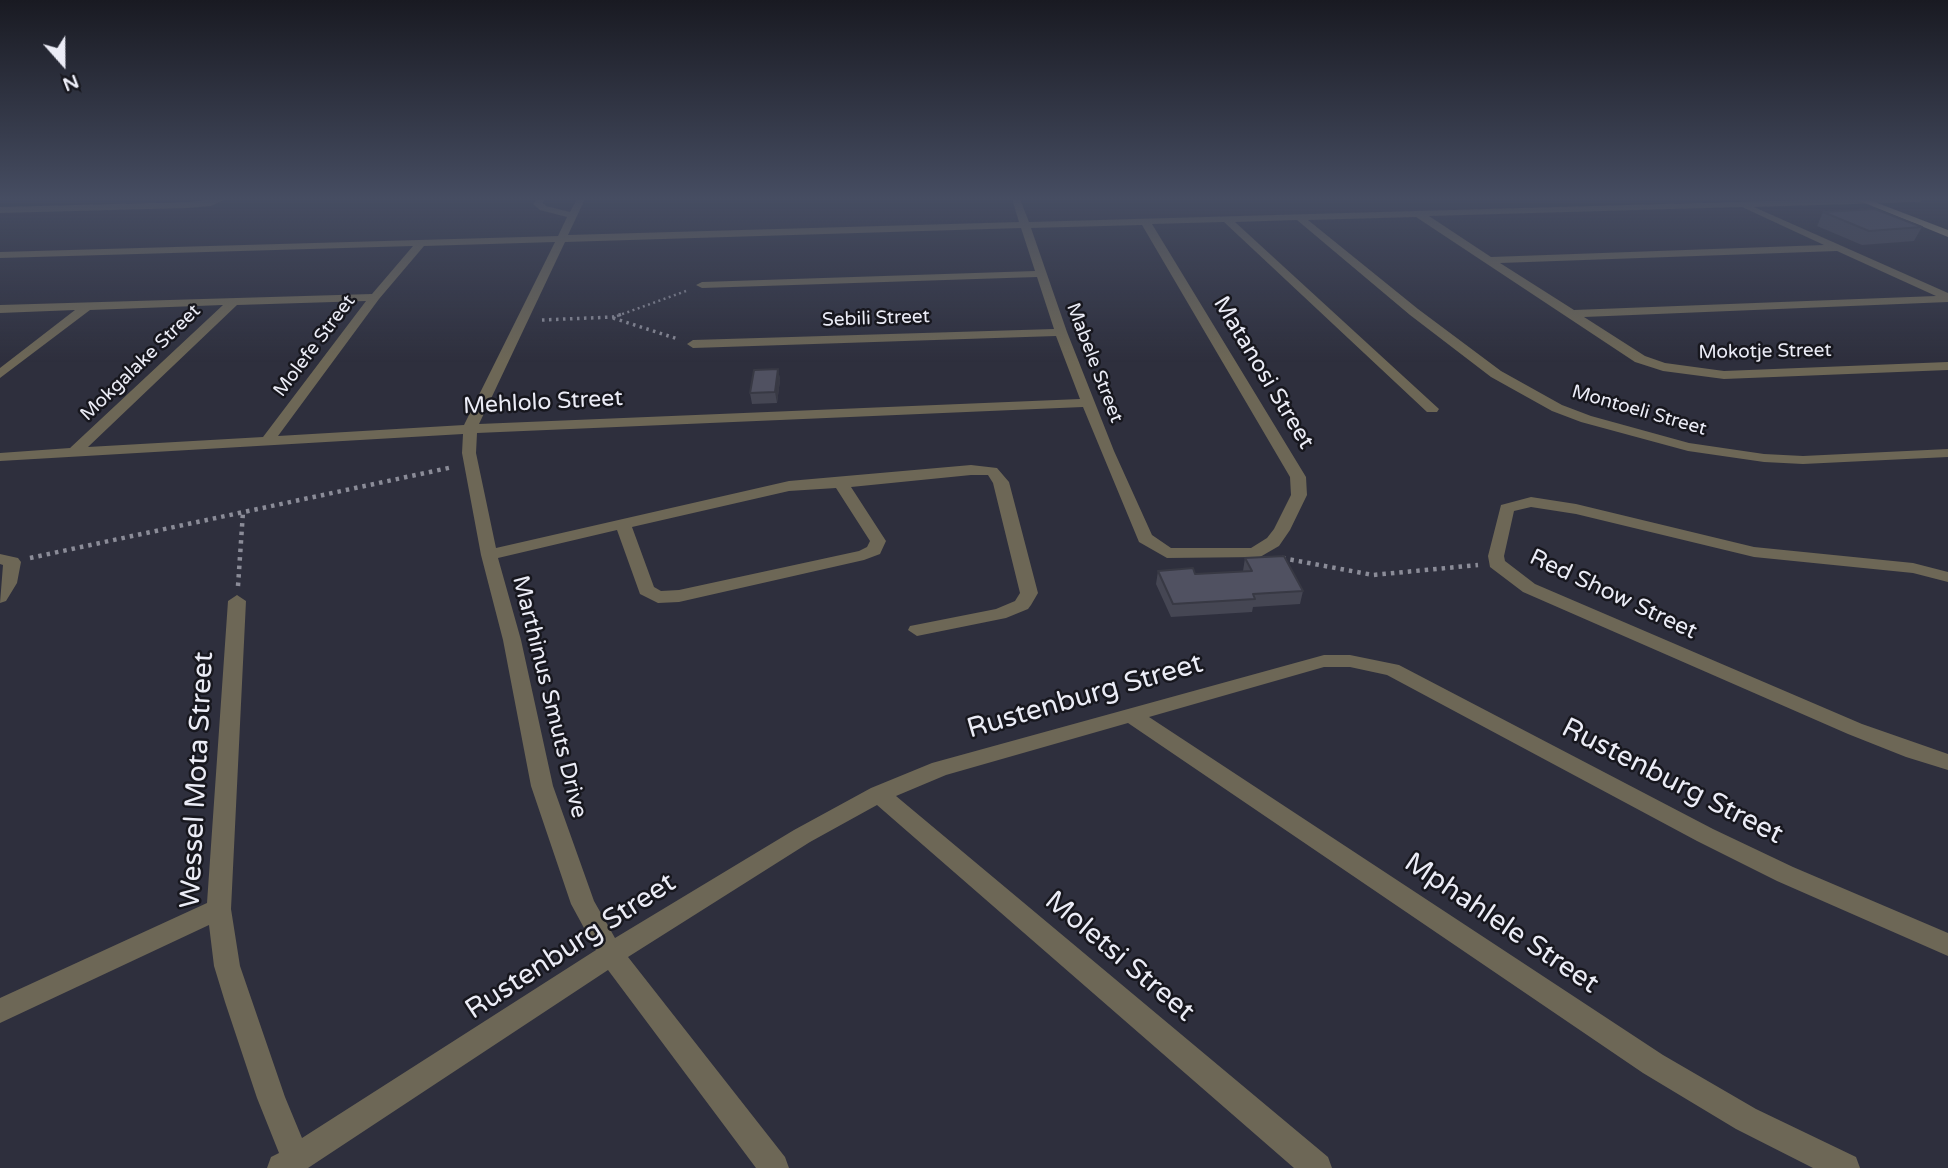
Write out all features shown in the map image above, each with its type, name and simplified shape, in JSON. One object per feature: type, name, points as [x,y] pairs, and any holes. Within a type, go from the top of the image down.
[{"type":"street","points":[[0,255],[52,254]]},
{"type":"street","name":"Molefe Street","points":[[268,440],[375,296],[412,254]]},
{"type":"street","name":"Marthinus Smuts Drive","points":[[554,254],[470,429],[471,463],[489,555],[512,640],[542,786],[583,904],[611,954],[774,1168]]},
{"type":"street","name":"Mabele Street","points":[[1033,254],[1088,403],[1145,538],[1167,553],[1254,553]]},
{"type":"street","name":"Matanosi Street","points":[[1164,254],[1298,477],[1299,495],[1282,530],[1273,542],[1254,553]]},
{"type":"street","points":[[1263,254],[1432,409]]},
{"type":"street","name":"Montoeli Street","points":[[1343,254],[1496,374],[1527,394],[1586,419],[1688,447],[1763,458],[1803,460],[1948,453]]},
{"type":"street","name":"Mokotje Street","points":[[1477,254],[1640,359],[1663,367],[1724,375],[1948,366]]},
{"type":"street","points":[[1487,260],[1678,254]]},
{"type":"street","points":[[1852,254],[1948,298]]},
{"type":"street","points":[[702,285],[1039,274]]},
{"type":"street","points":[[0,310],[375,296]]},
{"type":"street","points":[[1569,314],[1948,298]]},
{"type":"street","name":"Mokgalake Street","points":[[75,452],[233,302]]},
{"type":"street","points":[[0,374],[86,307]]},
{"type":"street","name":"Sebili Street","points":[[693,344],[1061,332]]},
{"type":"street","name":"Mehlolo Street","points":[[0,457],[470,429],[1088,403]]},
{"type":"street","points":[[489,555],[789,486],[971,470],[992,471],[1001,482],[1029,593],[1022,605],[1000,614],[917,630]]},
{"type":"street","points":[[623,523],[646,590],[658,597],[679,596],[864,555],[874,550],[878,541],[840,482]]},
{"type":"street","name":"Red Show Street","points":[[1948,577],[1913,568],[1816,561],[1755,552],[1576,509],[1531,502],[1507,508],[1496,563],[1530,588],[1855,729],[1913,752],[1948,762]]},
{"type":"street","points":[[0,597],[8,583],[6,561]]},
{"type":"street","name":"Wessel Mota Street","points":[[237,601],[219,909],[227,966],[271,1097],[289,1163]]},
{"type":"street","name":"Rustenburg Street","points":[[289,1163],[611,954],[802,836],[879,794],[940,769],[1324,661],[1370,664],[1392,670],[1785,874],[1948,945]]},
{"type":"street","name":"Mphahlele Street","points":[[1131,715],[1653,1064],[1746,1119],[1845,1168]]},
{"type":"street","name":"Moletsi Street","points":[[879,794],[1317,1168]]},
{"type":"street","points":[[0,1011],[219,909]]},
{"type":"path","points":[[520,321],[613,317],[702,285]]},
{"type":"path","points":[[613,317],[693,344]]},
{"type":"path","points":[[6,561],[471,463]]},
{"type":"path","points":[[237,601],[243,512]]},
{"type":"path","points":[[1254,553],[1374,575],[1496,563]]},
{"type":"building","points":[[778,369],[775,392],[750,393],[754,370]]},
{"type":"building","points":[[1284,556],[1303,591],[1253,594],[1255,599],[1173,604],[1158,571],[1193,568],[1195,574],[1252,571],[1245,558]]}]
